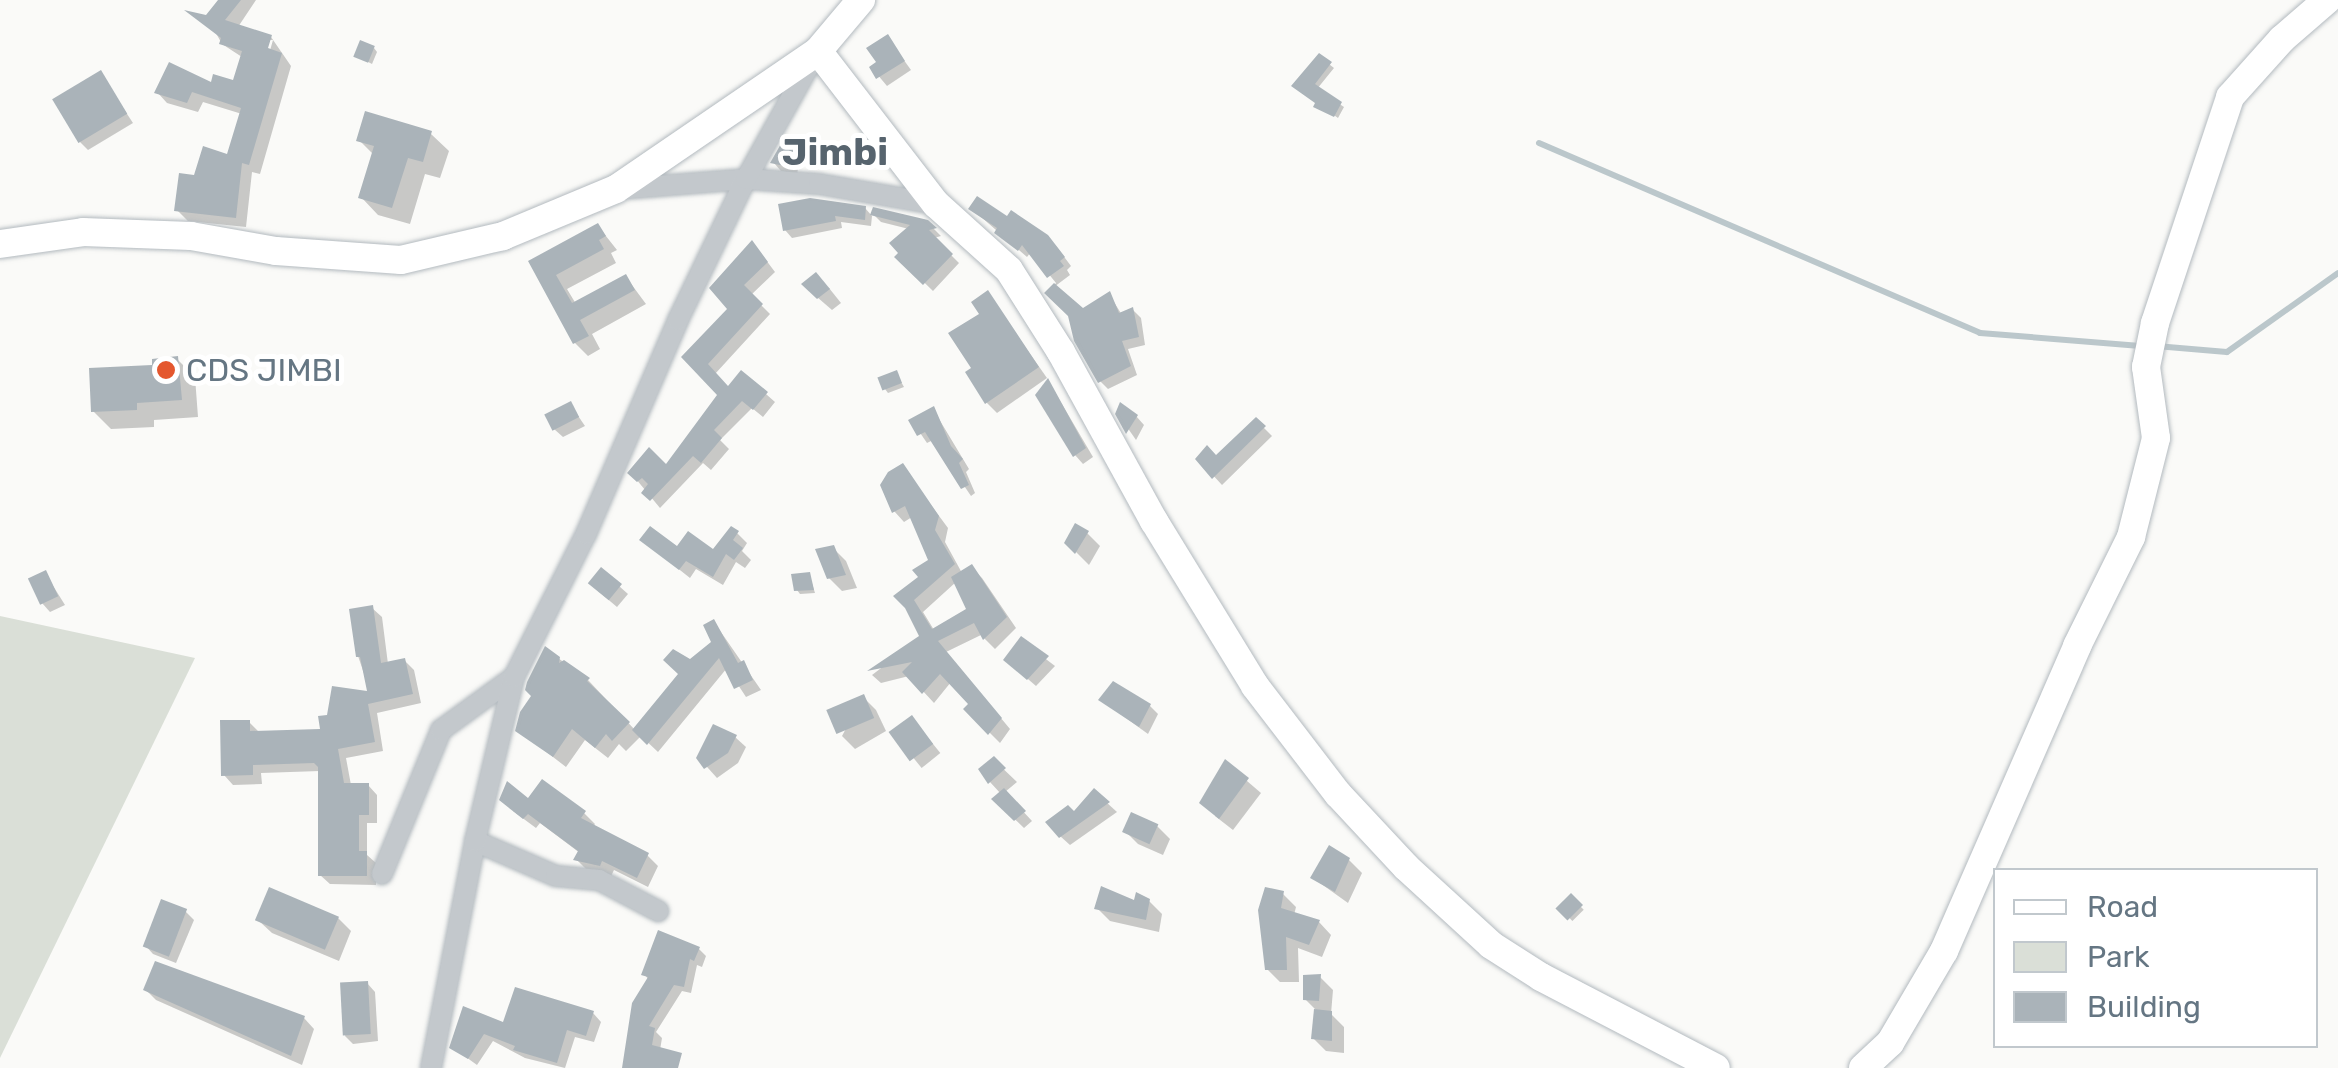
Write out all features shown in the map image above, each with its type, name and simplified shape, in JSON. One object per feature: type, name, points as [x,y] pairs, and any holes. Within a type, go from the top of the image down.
[{"type":"main road","points":[[0,244],[83,232],[191,236],[276,251],[401,260],[503,236],[616,189],[818,50],[861,0]]},
{"type":"main road","points":[[1863,1068],[1890,1043],[1944,952],[2077,646],[2131,537],[2156,438],[2146,367],[2155,324],[2230,97],[2282,39],[2327,0]]},
{"type":"main road","points":[[818,50],[936,204],[1009,270],[1061,352],[1154,521],[1254,686],[1338,794],[1406,867],[1491,945],[1597,1008],[1716,1068]]},
{"type":"street","points":[[430,1068],[475,841],[514,676],[586,534],[678,320],[746,179],[818,50]]},
{"type":"street","points":[[616,189],[746,179],[818,184],[936,204]]},
{"type":"street","points":[[382,874],[441,730],[514,676]]},
{"type":"street","points":[[475,841],[556,876],[599,880],[658,911]]},
{"type":"green space","points":[[0,616],[195,658],[0,1058]]},
{"type":"building","points":[[218,0],[241,0],[225,20],[272,35],[268,48],[282,53],[249,165],[242,163],[236,218],[174,211],[179,173],[194,175],[203,146],[227,154],[241,108],[192,92],[187,103],[154,93],[169,62],[211,82],[213,74],[233,80],[242,51],[219,44],[221,38],[184,10],[206,15]]},
{"type":"building","points":[[888,34],[905,61],[876,79],[869,67],[876,62],[866,48]]},
{"type":"building","points":[[360,40],[375,46],[368,63],[353,57]]},
{"type":"building","points":[[1319,53],[1332,62],[1315,84],[1342,102],[1334,117],[1313,107],[1315,103],[1291,86]]},
{"type":"building","points":[[101,70],[127,114],[78,143],[52,99]]},
{"type":"building","points":[[365,111],[432,131],[423,162],[408,158],[392,208],[358,198],[374,146],[356,141]]},
{"type":"building","points":[[782,142],[794,144],[790,167],[770,163]]},
{"type":"building","points":[[977,196],[1007,216],[1011,210],[1048,235],[1065,257],[1060,261],[1064,266],[1047,278],[1022,245],[1018,251],[994,233],[997,228],[968,209]]},
{"type":"building","points":[[810,198],[866,206],[865,220],[835,216],[836,221],[783,231],[778,204]]},
{"type":"building","points":[[873,207],[928,220],[937,228],[929,230],[953,254],[923,285],[894,257],[898,253],[889,243],[910,225],[870,215]]},
{"type":"building","points":[[598,223],[606,236],[599,240],[604,249],[556,275],[572,303],[626,274],[635,290],[580,320],[589,336],[573,344],[528,261]]},
{"type":"building","points":[[752,240],[768,262],[744,285],[763,304],[708,364],[728,386],[741,370],[768,392],[753,410],[742,401],[714,430],[722,438],[701,463],[693,456],[650,501],[641,493],[648,484],[642,478],[637,482],[627,473],[649,447],[666,464],[717,395],[681,357],[727,309],[709,288]]},
{"type":"building","points":[[816,272],[830,289],[817,299],[801,284]]},
{"type":"building","points":[[1054,283],[1083,308],[1110,291],[1119,313],[1133,307],[1139,337],[1122,341],[1131,366],[1098,383],[1074,341],[1068,316],[1044,293]]},
{"type":"building","points":[[988,290],[1039,367],[985,404],[965,372],[971,368],[948,333],[979,314],[971,302]]},
{"type":"building","points":[[178,356],[182,400],[137,403],[137,410],[91,412],[89,368],[152,365],[152,359]]},
{"type":"building","points":[[897,370],[902,383],[882,391],[877,378]]},
{"type":"building","points":[[1048,378],[1086,448],[1073,457],[1035,395]]},
{"type":"building","points":[[571,401],[579,417],[552,431],[544,415]]},
{"type":"building","points":[[1120,402],[1138,415],[1126,434],[1115,414]]},
{"type":"building","points":[[934,406],[951,446],[963,459],[959,463],[969,485],[961,489],[925,432],[917,436],[908,420]]},
{"type":"building","points":[[1256,417],[1266,426],[1212,479],[1195,459],[1207,445],[1216,455]]},
{"type":"building","points":[[903,463],[939,516],[935,530],[955,564],[914,600],[932,629],[966,609],[951,577],[972,564],[1007,617],[983,640],[974,623],[938,641],[1002,718],[988,735],[963,709],[968,704],[940,674],[922,694],[902,672],[912,662],[867,671],[919,636],[905,608],[893,596],[918,577],[912,570],[928,560],[905,506],[892,513],[880,485],[888,472]]},
{"type":"building","points":[[1075,523],[1089,531],[1075,554],[1064,543]]},
{"type":"building","points":[[650,526],[677,546],[688,531],[713,549],[731,526],[739,531],[733,540],[743,548],[734,560],[726,554],[713,577],[686,561],[679,570],[639,540]]},
{"type":"building","points":[[834,545],[846,575],[827,579],[815,549]]},
{"type":"building","points":[[601,567],[622,584],[609,600],[588,583]]},
{"type":"building","points":[[46,570],[58,596],[40,605],[28,578]]},
{"type":"building","points":[[810,572],[814,590],[794,591],[791,574]]},
{"type":"building","points":[[373,605],[381,663],[405,658],[413,694],[368,704],[375,742],[338,749],[344,783],[369,783],[369,815],[359,815],[359,851],[367,851],[367,876],[318,876],[318,767],[314,763],[253,765],[253,775],[221,776],[220,720],[250,720],[250,731],[320,729],[318,716],[327,715],[332,686],[367,691],[360,657],[356,657],[349,609]]},
{"type":"building","points":[[714,619],[738,663],[744,660],[753,680],[734,689],[719,658],[647,745],[632,730],[678,674],[663,660],[673,649],[690,659],[711,642],[703,625]]},
{"type":"building","points":[[1021,636],[1049,656],[1027,680],[1003,660]]},
{"type":"building","points":[[545,646],[560,657],[559,663],[564,660],[590,678],[587,681],[630,722],[612,741],[606,734],[595,748],[572,729],[553,757],[515,731],[520,712],[531,696],[525,690],[527,682]]},
{"type":"building","points":[[1113,681],[1151,704],[1139,727],[1098,700]]},
{"type":"building","points":[[864,694],[874,718],[836,734],[826,710]]},
{"type":"building","points":[[912,715],[933,744],[910,761],[889,732]]},
{"type":"building","points":[[713,724],[737,735],[728,753],[704,769],[696,758]]},
{"type":"building","points":[[994,756],[1006,768],[988,784],[978,769]]},
{"type":"building","points":[[1225,759],[1249,778],[1219,819],[1199,803]]},
{"type":"building","points":[[542,779],[586,811],[581,818],[649,853],[637,878],[602,861],[600,866],[573,860],[578,851],[528,814],[523,819],[499,800],[507,781],[528,798]]},
{"type":"building","points":[[1004,788],[1026,811],[1014,821],[991,799]]},
{"type":"building","points":[[1094,788],[1110,802],[1059,838],[1045,822],[1068,805],[1074,811]]},
{"type":"building","points":[[1131,812],[1158,824],[1149,844],[1122,832]]},
{"type":"building","points":[[1329,845],[1350,858],[1335,892],[1310,878]]},
{"type":"building","points":[[1101,886],[1134,900],[1136,892],[1150,899],[1146,920],[1094,909]]},
{"type":"building","points":[[269,887],[339,917],[325,950],[255,920]]},
{"type":"building","points":[[1265,887],[1284,891],[1281,908],[1320,920],[1309,945],[1286,937],[1287,970],[1265,970],[1258,910]]},
{"type":"building","points":[[1571,893],[1583,905],[1567,921],[1555,909]]},
{"type":"building","points":[[161,899],[187,909],[169,957],[143,947]]},
{"type":"building","points":[[658,930],[700,947],[694,961],[690,959],[684,987],[674,985],[649,1026],[655,1028],[652,1045],[682,1053],[678,1068],[622,1068],[632,1003],[648,977],[641,975]]},
{"type":"building","points":[[155,961],[305,1016],[291,1056],[143,990]]},
{"type":"building","points":[[1321,974],[1319,1001],[1303,1000],[1303,975]]},
{"type":"building","points":[[368,981],[371,1034],[343,1035],[340,982]]},
{"type":"building","points":[[515,987],[594,1011],[586,1036],[567,1030],[557,1063],[513,1050],[515,1046],[484,1034],[468,1059],[449,1048],[463,1006],[503,1022]]},
{"type":"building","points":[[1314,1009],[1332,1011],[1332,1041],[1311,1039]]},
{"type":"waterway","points":[[1539,143],[1980,333],[2143,346]]},
{"type":"waterway","points":[[2156,346],[2227,352],[2338,273]]},
{"type":"place","name":"CDS JIMBI","points":[[166,370]]},
{"type":"district","name":"Jimbi","points":[[835,153]]}]
